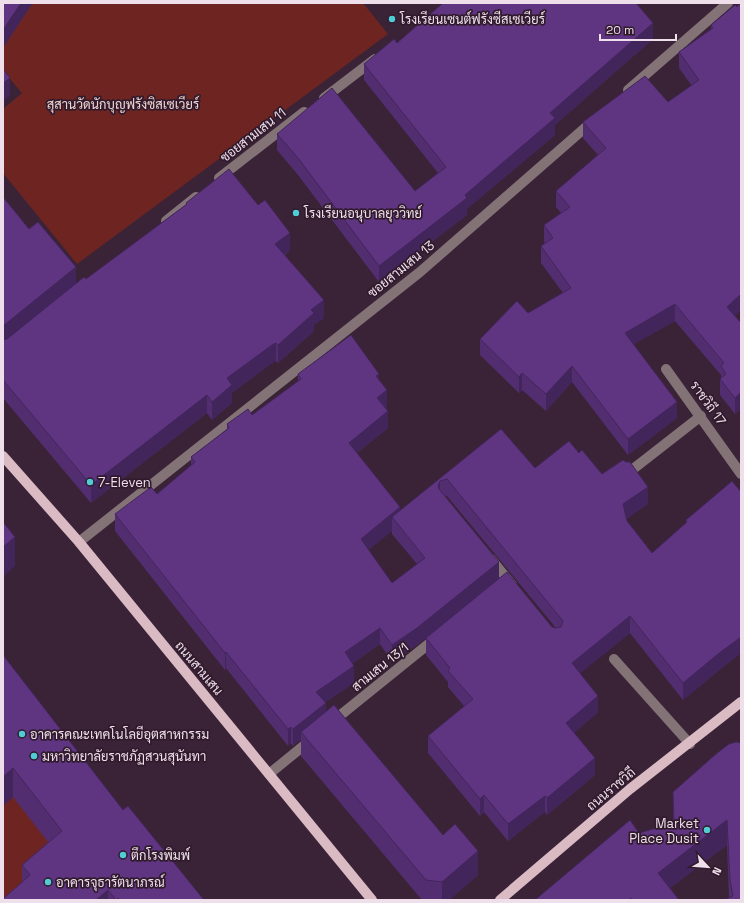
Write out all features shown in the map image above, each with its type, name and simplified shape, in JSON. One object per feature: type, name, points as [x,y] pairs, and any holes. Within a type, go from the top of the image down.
[{"type":"main road","name":"ถนนสามเสน","points":[[3,456],[79,542],[372,900]]},
{"type":"main road","name":"ถนนราชวิถี","points":[[500,900],[630,789],[690,744],[741,702]]},
{"type":"street","points":[[621,96],[728,3]]},
{"type":"street","name":"ซอยสามเสน 11","points":[[155,229],[264,142],[384,53]]},
{"type":"street","name":"ซอยสามเสน 13","points":[[79,542],[420,272],[603,112]]},
{"type":"street","name":"ราชวิถี 17","points":[[666,369],[741,474]]},
{"type":"street","points":[[628,473],[701,416]]},
{"type":"street","points":[[483,550],[505,582],[518,592]]},
{"type":"street","name":"สามเสน 13/1","points":[[269,774],[446,630]]},
{"type":"street","points":[[614,659],[690,744]]},
{"type":"green space","name":"สุสานวัดนักบุญฟรังซิสเซเวียร์","points":[[30,3],[363,3],[388,34],[77,264],[3,173],[3,109],[22,93],[3,71],[3,29]]},
{"type":"green space","points":[[3,770],[107,900],[3,900]]},
{"type":"building","points":[[3,3],[21,3],[3,30]]},
{"type":"building","points":[[443,3],[636,3],[653,23],[550,113],[555,118],[465,195],[467,198],[379,266],[298,158],[277,134],[332,88],[415,191],[446,167],[364,64],[394,39],[397,43]]},
{"type":"building","points":[[741,3],[741,294],[727,307],[741,323],[741,394],[740,393],[735,398],[720,379],[726,374],[721,366],[724,363],[675,304],[625,333],[677,402],[628,439],[572,366],[546,394],[522,373],[519,377],[480,339],[517,301],[528,313],[571,288],[541,246],[553,238],[544,225],[570,207],[556,191],[606,148],[583,122],[645,76],[668,102],[699,80],[679,52],[713,28],[711,25],[735,5],[737,7]]},
{"type":"building","points":[[3,69],[10,78],[3,83]]},
{"type":"building","points":[[229,169],[258,205],[265,200],[290,233],[275,244],[324,300],[311,310],[314,313],[278,345],[276,343],[272,345],[227,378],[232,385],[212,402],[207,395],[91,485],[3,380],[3,340],[7,339],[84,277],[86,279],[187,204],[186,203]]},
{"type":"building","points":[[3,197],[29,229],[38,222],[76,267],[3,326]]},
{"type":"building","points":[[351,335],[379,374],[376,376],[387,390],[377,398],[388,411],[349,443],[400,507],[361,539],[392,583],[425,558],[392,517],[501,429],[535,468],[569,441],[579,453],[582,450],[602,474],[623,460],[630,462],[648,487],[623,504],[627,521],[652,553],[687,522],[686,520],[732,481],[741,492],[741,637],[683,683],[630,616],[572,663],[598,696],[566,723],[595,758],[547,798],[545,796],[508,824],[484,795],[480,799],[428,736],[473,699],[448,671],[450,668],[426,638],[507,572],[552,627],[561,627],[563,621],[447,479],[440,481],[438,486],[439,489],[499,562],[417,628],[392,645],[380,628],[345,652],[354,666],[316,692],[326,703],[293,729],[291,727],[288,729],[226,652],[225,653],[115,514],[151,487],[157,494],[195,462],[191,457],[229,428],[227,424],[248,409],[252,415],[301,379],[298,374]]},
{"type":"building","points":[[3,522],[15,537],[3,547]]},
{"type":"building","name":"มหาวิทยาลัยราชภัฏสวนสุนันทา","points":[[3,655],[123,810],[128,806],[204,900],[120,900],[118,898],[116,900],[108,890],[96,900],[3,900],[30,875],[22,865],[62,831],[13,768],[3,777]]},
{"type":"building","points":[[334,705],[443,835],[455,824],[478,851],[442,882],[426,880],[301,732]]},
{"type":"building","points":[[736,742],[741,743],[741,900],[724,900],[733,896],[730,880],[727,820],[658,873],[679,900],[632,900],[631,898],[629,900],[535,900],[630,820],[639,833],[674,823],[673,792],[716,754],[729,744]]},
{"type":"place","name":"โรงเรียนเซนต์ฟรังซีสเซเวียร์","points":[[392,19]]},
{"type":"place","name":"โรงเรียนอนุบาลยุววิทย์","points":[[296,213]]},
{"type":"place","name":"7-Eleven","points":[[90,482]]},
{"type":"place","name":"อาคารคณะเทคโนโลยีอุตสาหกรรม","points":[[22,734]]},
{"type":"place","name":"มหาวิทยาลัยราชภัฏสวนสุนันทา","points":[[34,756]]},
{"type":"place","name":"Market Place Dusit","points":[[707,830]]},
{"type":"place","name":"ตึกโรงพิมพ์","points":[[123,855]]},
{"type":"place","name":"อาคารจุธารัตนาภรณ์","points":[[48,882]]}]
